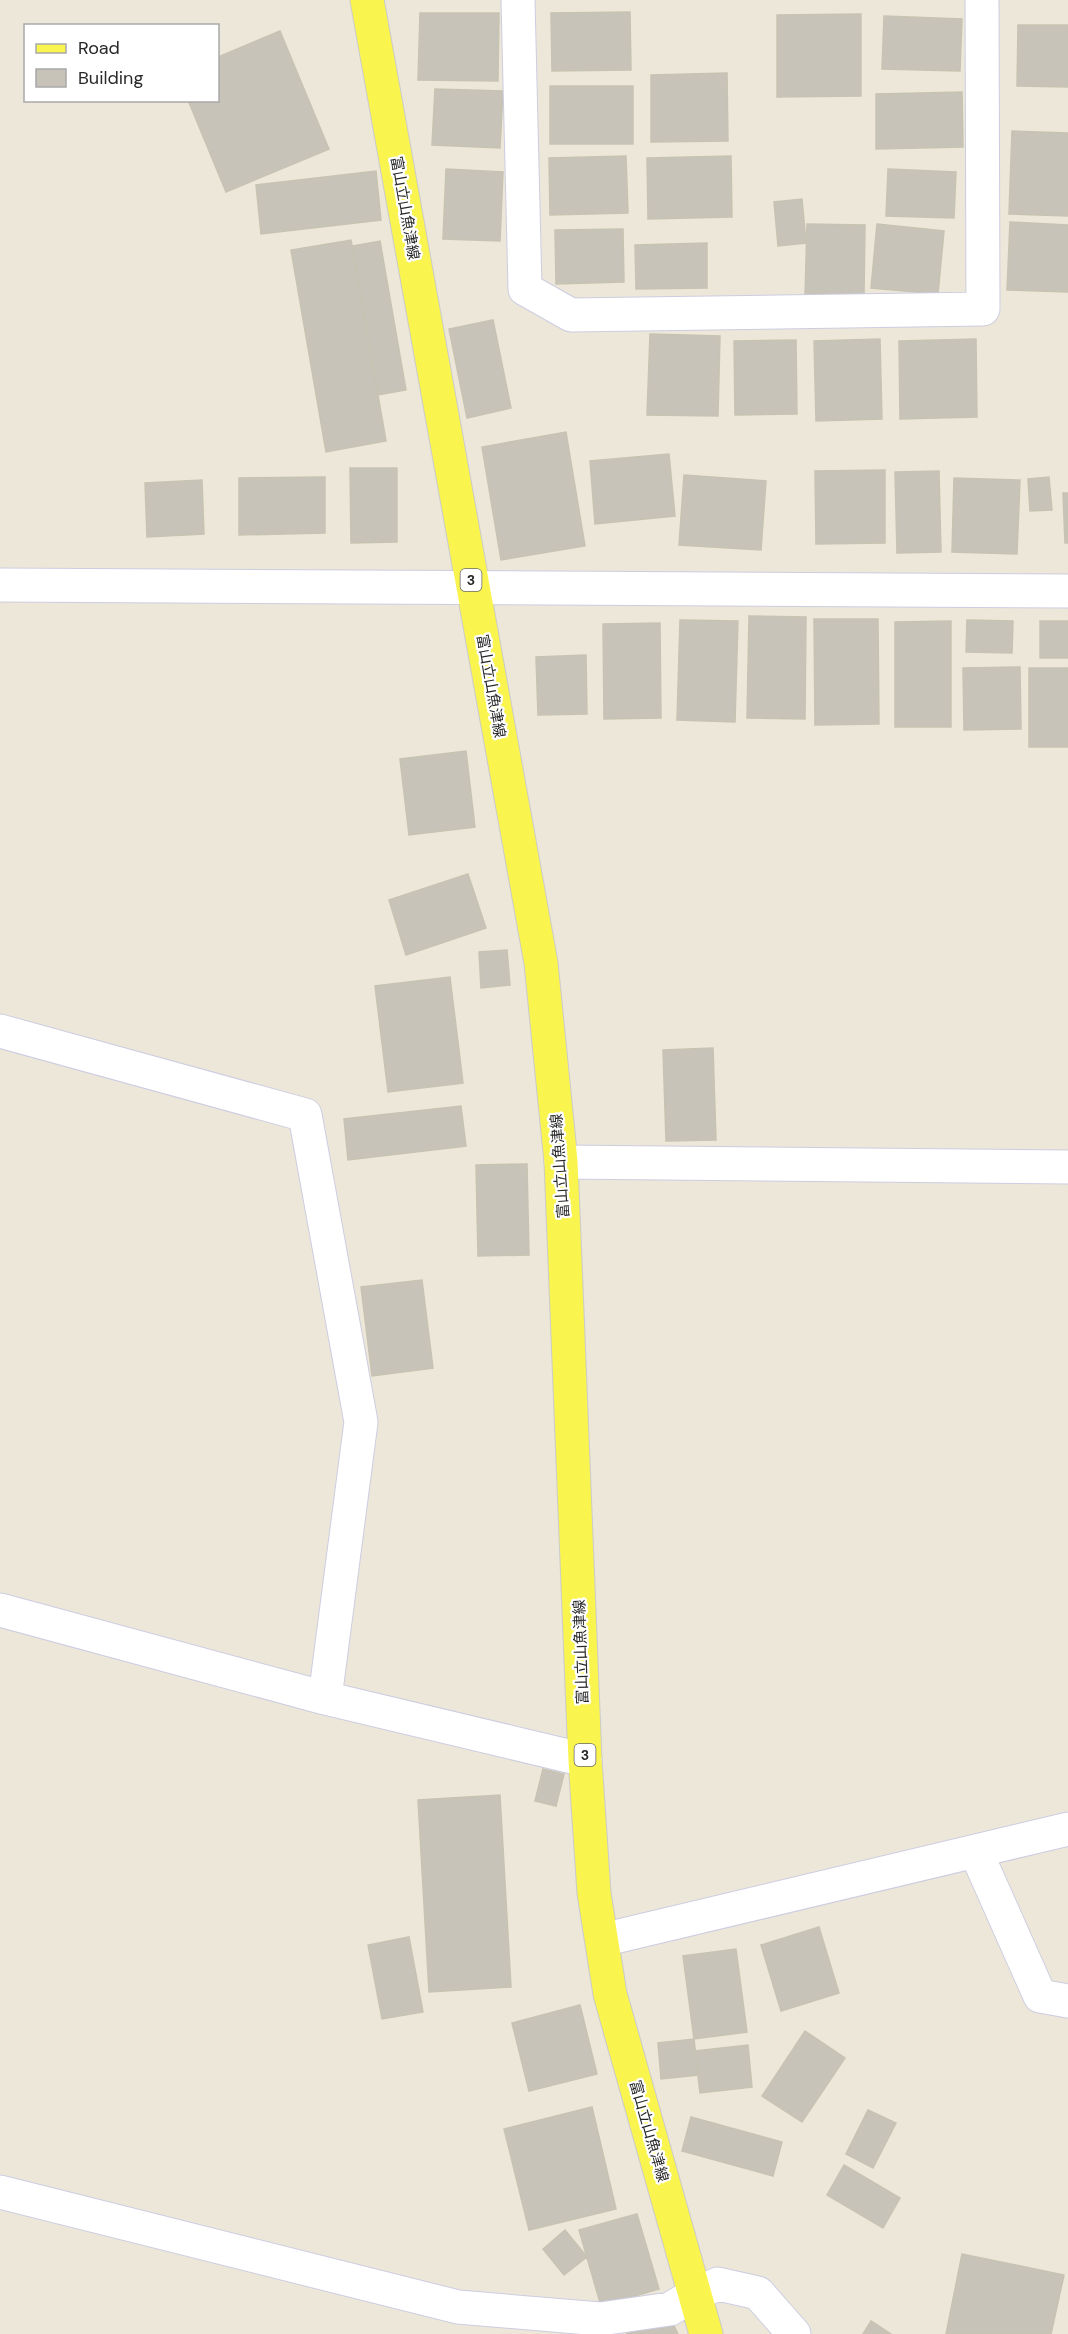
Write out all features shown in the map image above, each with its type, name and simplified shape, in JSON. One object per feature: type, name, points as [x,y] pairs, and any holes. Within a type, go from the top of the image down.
[{"type":"main road","name":"富山立山魚津線","points":[[368,0],[541,963],[561,1162],[585,1760],[594,1893],[610,1995],[706,2334]]},
{"type":"street","points":[[518,0],[525,289],[571,315],[983,309],[981,0]]},
{"type":"street","points":[[0,585],[1068,591]]},
{"type":"street","points":[[0,1031],[305,1115],[361,1422],[325,1698]]},
{"type":"street","points":[[561,1162],[1068,1167]]},
{"type":"street","points":[[0,1610],[325,1698],[585,1760]]},
{"type":"street","points":[[602,1940],[1068,1829]]},
{"type":"street","points":[[976,1852],[1040,1996],[1068,2001]]},
{"type":"street","points":[[0,2192],[458,2307],[600,2319],[670,2309],[718,2284],[758,2293],[794,2334]]},
{"type":"building","points":[[630,12],[631,70],[552,71],[551,13]]},
{"type":"building","points":[[420,13],[499,13],[498,81],[418,80]]},
{"type":"building","points":[[861,14],[861,96],[777,97],[777,15]]},
{"type":"building","points":[[884,16],[962,19],[960,71],[882,69]]},
{"type":"building","points":[[1018,25],[1068,25],[1068,87],[1017,86]]},
{"type":"building","points":[[280,31],[329,149],[226,192],[189,102],[219,102],[219,57]]},
{"type":"building","points":[[727,73],[728,141],[651,142],[651,75]]},
{"type":"building","points":[[550,86],[633,86],[633,144],[550,144]]},
{"type":"building","points":[[435,89],[503,91],[500,148],[432,145]]},
{"type":"building","points":[[962,92],[963,147],[876,149],[876,94]]},
{"type":"building","points":[[1012,131],[1068,133],[1068,216],[1009,214]]},
{"type":"building","points":[[626,156],[628,213],[550,215],[549,158]]},
{"type":"building","points":[[731,156],[732,217],[648,219],[647,158]]},
{"type":"building","points":[[446,169],[503,172],[500,241],[443,239]]},
{"type":"building","points":[[888,169],[956,172],[954,218],[886,216]]},
{"type":"building","points":[[376,171],[381,220],[261,234],[256,185]]},
{"type":"building","points":[[802,199],[806,243],[778,246],[774,202]]},
{"type":"building","points":[[1010,222],[1068,225],[1068,292],[1007,290]]},
{"type":"building","points":[[807,224],[865,225],[864,297],[805,296]]},
{"type":"building","points":[[877,224],[944,231],[938,294],[871,288]]},
{"type":"building","points":[[623,229],[624,282],[556,284],[555,230]]},
{"type":"building","points":[[351,240],[386,441],[326,452],[291,250]]},
{"type":"building","points":[[380,241],[406,390],[378,395],[352,246]]},
{"type":"building","points":[[707,243],[707,288],[636,289],[635,245]]},
{"type":"building","points":[[493,320],[511,408],[467,418],[449,329]]},
{"type":"building","points":[[650,334],[720,336],[718,416],[647,415]]},
{"type":"building","points":[[880,339],[882,419],[816,421],[814,341]]},
{"type":"building","points":[[976,339],[977,417],[900,419],[899,341]]},
{"type":"building","points":[[796,340],[797,414],[735,415],[734,341]]},
{"type":"building","points":[[566,432],[585,546],[501,560],[482,447]]},
{"type":"building","points":[[669,454],[675,516],[595,524],[590,461]]},
{"type":"building","points":[[350,468],[397,468],[397,542],[351,543]]},
{"type":"building","points":[[885,470],[885,543],[816,544],[815,471]]},
{"type":"building","points":[[939,471],[941,552],[897,553],[895,472]]},
{"type":"building","points":[[684,475],[766,481],[761,550],[679,545]]},
{"type":"building","points":[[325,477],[325,533],[239,535],[239,478]]},
{"type":"building","points":[[1049,477],[1052,510],[1030,511],[1028,479]]},
{"type":"building","points":[[954,478],[1020,480],[1017,554],[952,552]]},
{"type":"building","points":[[202,480],[204,534],[147,537],[145,483]]},
{"type":"building","points":[[1063,493],[1068,493],[1068,543],[1065,543]]},
{"type":"building","points":[[749,616],[806,617],[805,719],[747,718]]},
{"type":"building","points":[[814,619],[878,619],[879,724],[815,725]]},
{"type":"building","points":[[680,620],[738,621],[735,722],[677,720]]},
{"type":"building","points":[[967,620],[1013,621],[1012,653],[966,652]]},
{"type":"building","points":[[951,621],[951,727],[895,727],[895,622]]},
{"type":"building","points":[[1040,621],[1068,621],[1068,658],[1040,658]]},
{"type":"building","points":[[660,623],[661,718],[604,719],[603,624]]},
{"type":"building","points":[[586,655],[587,714],[538,715],[536,657]]},
{"type":"building","points":[[1020,667],[1021,729],[964,730],[963,668]]},
{"type":"building","points":[[1029,668],[1068,668],[1068,747],[1029,747]]},
{"type":"building","points":[[466,751],[475,827],[409,835],[400,759]]},
{"type":"building","points":[[468,874],[486,928],[406,955],[389,900]]},
{"type":"building","points":[[507,950],[510,985],[481,988],[479,952]]},
{"type":"building","points":[[450,977],[463,1083],[388,1092],[375,986]]},
{"type":"building","points":[[713,1048],[716,1140],[666,1141],[663,1050]]},
{"type":"building","points":[[461,1106],[466,1146],[348,1160],[344,1119]]},
{"type":"building","points":[[527,1164],[529,1255],[478,1256],[476,1165]]},
{"type":"building","points":[[422,1280],[433,1368],[372,1376],[361,1287]]},
{"type":"building","points":[[543,1769],[564,1774],[556,1806],[535,1801]]},
{"type":"building","points":[[500,1795],[511,1987],[429,1992],[418,1800]]},
{"type":"building","points":[[819,1927],[839,1993],[781,2011],[761,1945]]},
{"type":"building","points":[[409,1937],[423,2012],[382,2019],[368,1945]]},
{"type":"building","points":[[736,1949],[747,2032],[694,2039],[683,1956]]},
{"type":"building","points":[[580,2005],[597,2074],[529,2091],[512,2023]]},
{"type":"building","points":[[805,2031],[845,2058],[802,2122],[762,2096]]},
{"type":"building","points":[[694,2039],[698,2075],[661,2079],[658,2043]]},
{"type":"building","points":[[748,2045],[752,2087],[700,2093],[695,2051]]},
{"type":"building","points":[[592,2107],[616,2209],[529,2230],[504,2129]]},
{"type":"building","points":[[868,2110],[896,2123],[873,2168],[846,2154]]},
{"type":"building","points":[[691,2117],[782,2142],[773,2176],[682,2151]]},
{"type":"building","points":[[844,2165],[900,2198],[883,2228],[827,2195]]},
{"type":"building","points":[[637,2214],[659,2289],[601,2306],[579,2230]]},
{"type":"building","points":[[565,2230],[587,2257],[564,2275],[543,2249]]},
{"type":"building","points":[[962,2254],[1064,2275],[1051,2334],[946,2334]]},
{"type":"building","points":[[668,2313],[678,2334],[626,2334]]},
{"type":"building","points":[[871,2321],[891,2334],[863,2334]]}]
